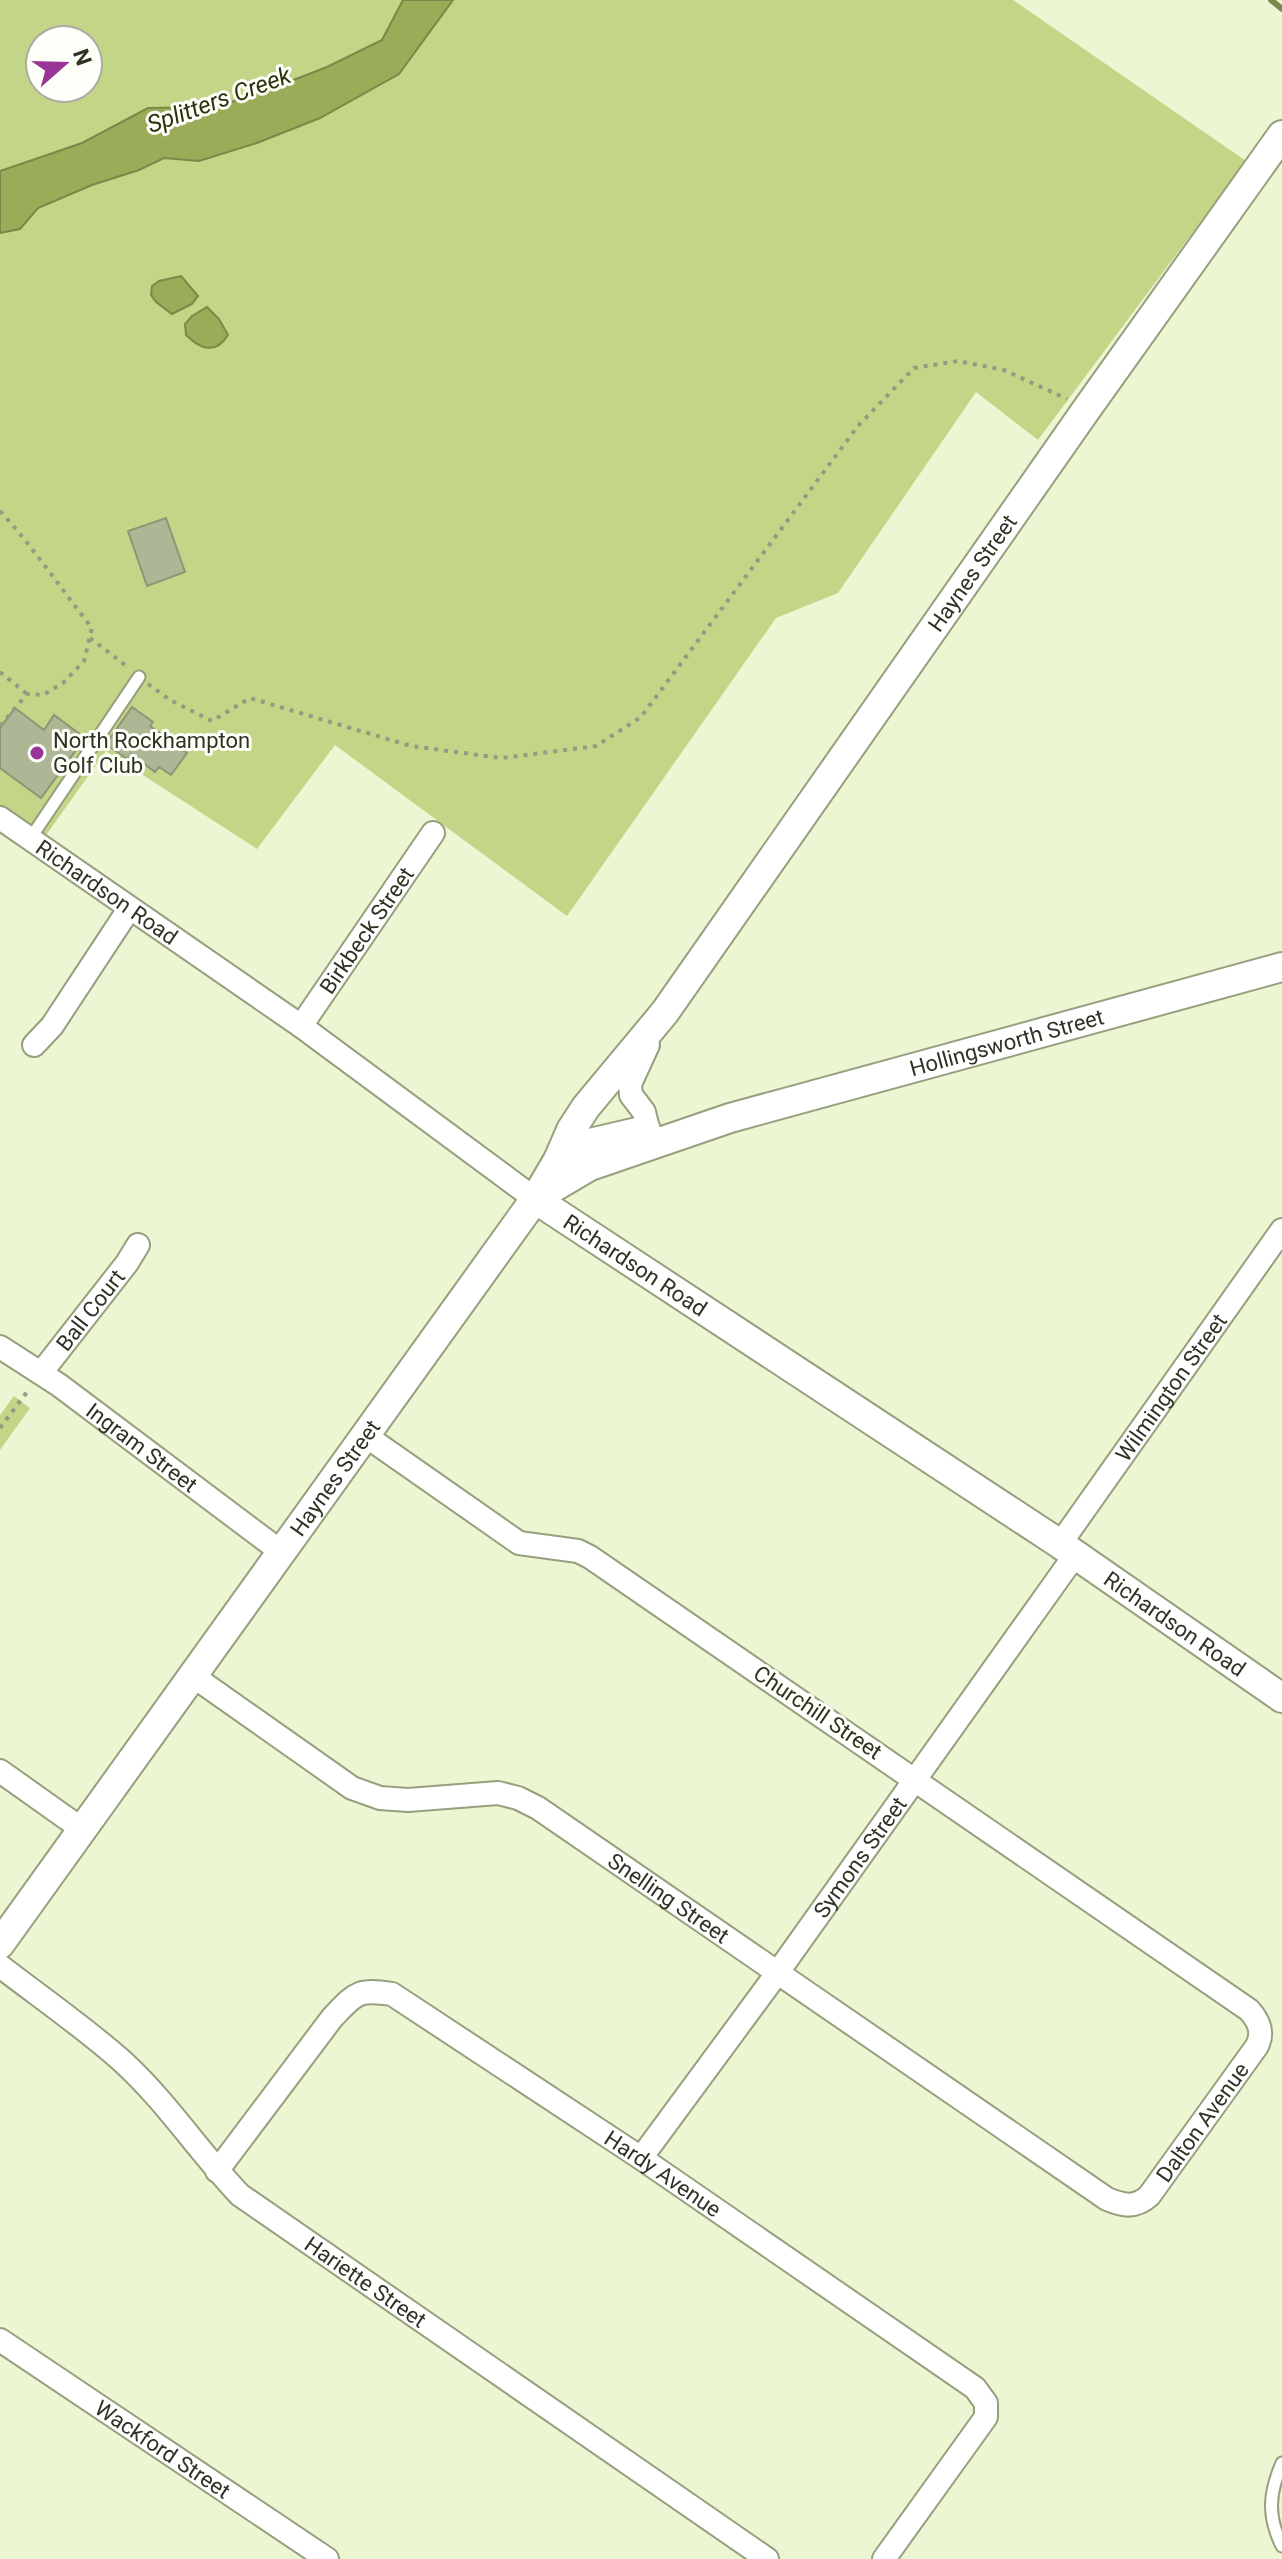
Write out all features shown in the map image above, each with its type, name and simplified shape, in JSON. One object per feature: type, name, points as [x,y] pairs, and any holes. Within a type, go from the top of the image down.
[{"type":"street","name":"Haynes Street","points":[[0,1944],[535,1199],[586,1107],[665,1012],[1282,135]]},
{"type":"street","name":"Richardson Road","points":[[0,818],[301,1026],[535,1199],[1067,1549],[1282,1698]]},
{"type":"street","name":"Birkbeck Street","points":[[301,1026],[433,833]]},
{"type":"street","points":[[34,1045],[52,1026],[129,909]]},
{"type":"street","name":"Hollingsworth Street","points":[[558,1160],[590,1143],[650,1137],[730,1118],[1282,967]]},
{"type":"street","name":"Haynes Street","points":[[650,1137],[644,1112],[631,1095],[630,1084],[665,1012]]},
{"type":"street","name":"Hollingsworth Street","points":[[535,1199],[590,1166],[650,1137]]},
{"type":"street","name":"Wilmington Street","points":[[1067,1549],[1282,1230]]},
{"type":"street","name":"Ball Court","points":[[41,1373],[138,1245]]},
{"type":"street","name":"Ingram Street","points":[[0,1347],[41,1373],[280,1551]]},
{"type":"street","name":"Churchill Street","points":[[366,1436],[519,1543],[578,1551],[590,1557],[916,1779],[1236,2001],[1256,2018]]},
{"type":"street","name":"Symons Street","points":[[641,2158],[916,1779],[1067,1549]]},
{"type":"street","name":"Snelling Street","points":[[193,1676],[352,1788],[380,1798],[408,1800],[498,1793],[518,1798],[560,1823],[1118,2204]]},
{"type":"street","points":[[0,1771],[83,1830]]},
{"type":"street","name":"Hariette Street","points":[[0,1966],[121,2061],[151,2090],[240,2195],[767,2559]]},
{"type":"street","name":"Hardy Avenue","points":[[217,2171],[350,1998],[366,1990],[392,1994],[641,2158],[975,2388],[986,2403],[986,2417],[884,2559]]},
{"type":"street","name":"Dalton Avenue","points":[[1118,2204],[1140,2204],[1149,2196],[1257,2046],[1261,2037],[1256,2018]]},
{"type":"street","name":"Wackford Street","points":[[0,2340],[327,2559]]},
{"type":"lane","points":[[30,839],[139,677]]},
{"type":"lane","points":[[1282,2463],[1270,2502],[1276,2534],[1282,2546]]},
{"type":"path","points":[[90,638],[170,700],[212,721],[250,698],[411,746],[501,758],[596,746],[641,717],[858,426],[914,368],[958,361],[1004,370],[1086,410]]},
{"type":"path","points":[[0,511],[92,628],[84,661],[63,683],[43,695],[27,694],[0,672]]},
{"type":"path","points":[[0,726],[27,694]]},
{"type":"path","points":[[0,1428],[41,1373]]},
{"type":"shaded area","name":"North Rockhampton Golf Club","points":[[0,0],[1013,0],[1246,161],[1038,440],[976,392],[838,593],[776,618],[567,916],[335,745],[257,849],[106,751],[44,838],[0,808]]},
{"type":"shaded area","points":[[403,0],[453,0],[399,74],[320,118],[257,143],[199,161],[164,158],[38,208],[20,229],[0,233],[0,171],[82,143],[148,108],[214,107],[327,67],[382,40]]},
{"type":"shaded area","points":[[181,276],[198,296],[192,304],[172,314],[151,295],[152,286],[159,281]]},
{"type":"shaded area","points":[[207,307],[228,335],[218,345],[208,348],[186,335],[185,324]]},
{"type":"shaded area","points":[[14,1396],[30,1408],[0,1450],[0,1415]]},
{"type":"building","points":[[166,518],[185,572],[147,586],[128,531]]},
{"type":"building","points":[[132,707],[153,722],[150,726],[187,753],[171,775],[159,767],[155,772],[131,754],[127,759],[106,744]]},
{"type":"building","name":"North Rockhampton Golf Club","points":[[15,708],[44,730],[54,715],[85,738],[41,798],[0,768],[0,728]]},
{"type":"waterway","points":[[1271,0],[1282,9]]},
{"type":"place","name":"North Rockhampton Golf Club","points":[[37,753]]},
{"type":"water label","name":"Splitters Creek","points":[[219,100]]}]
